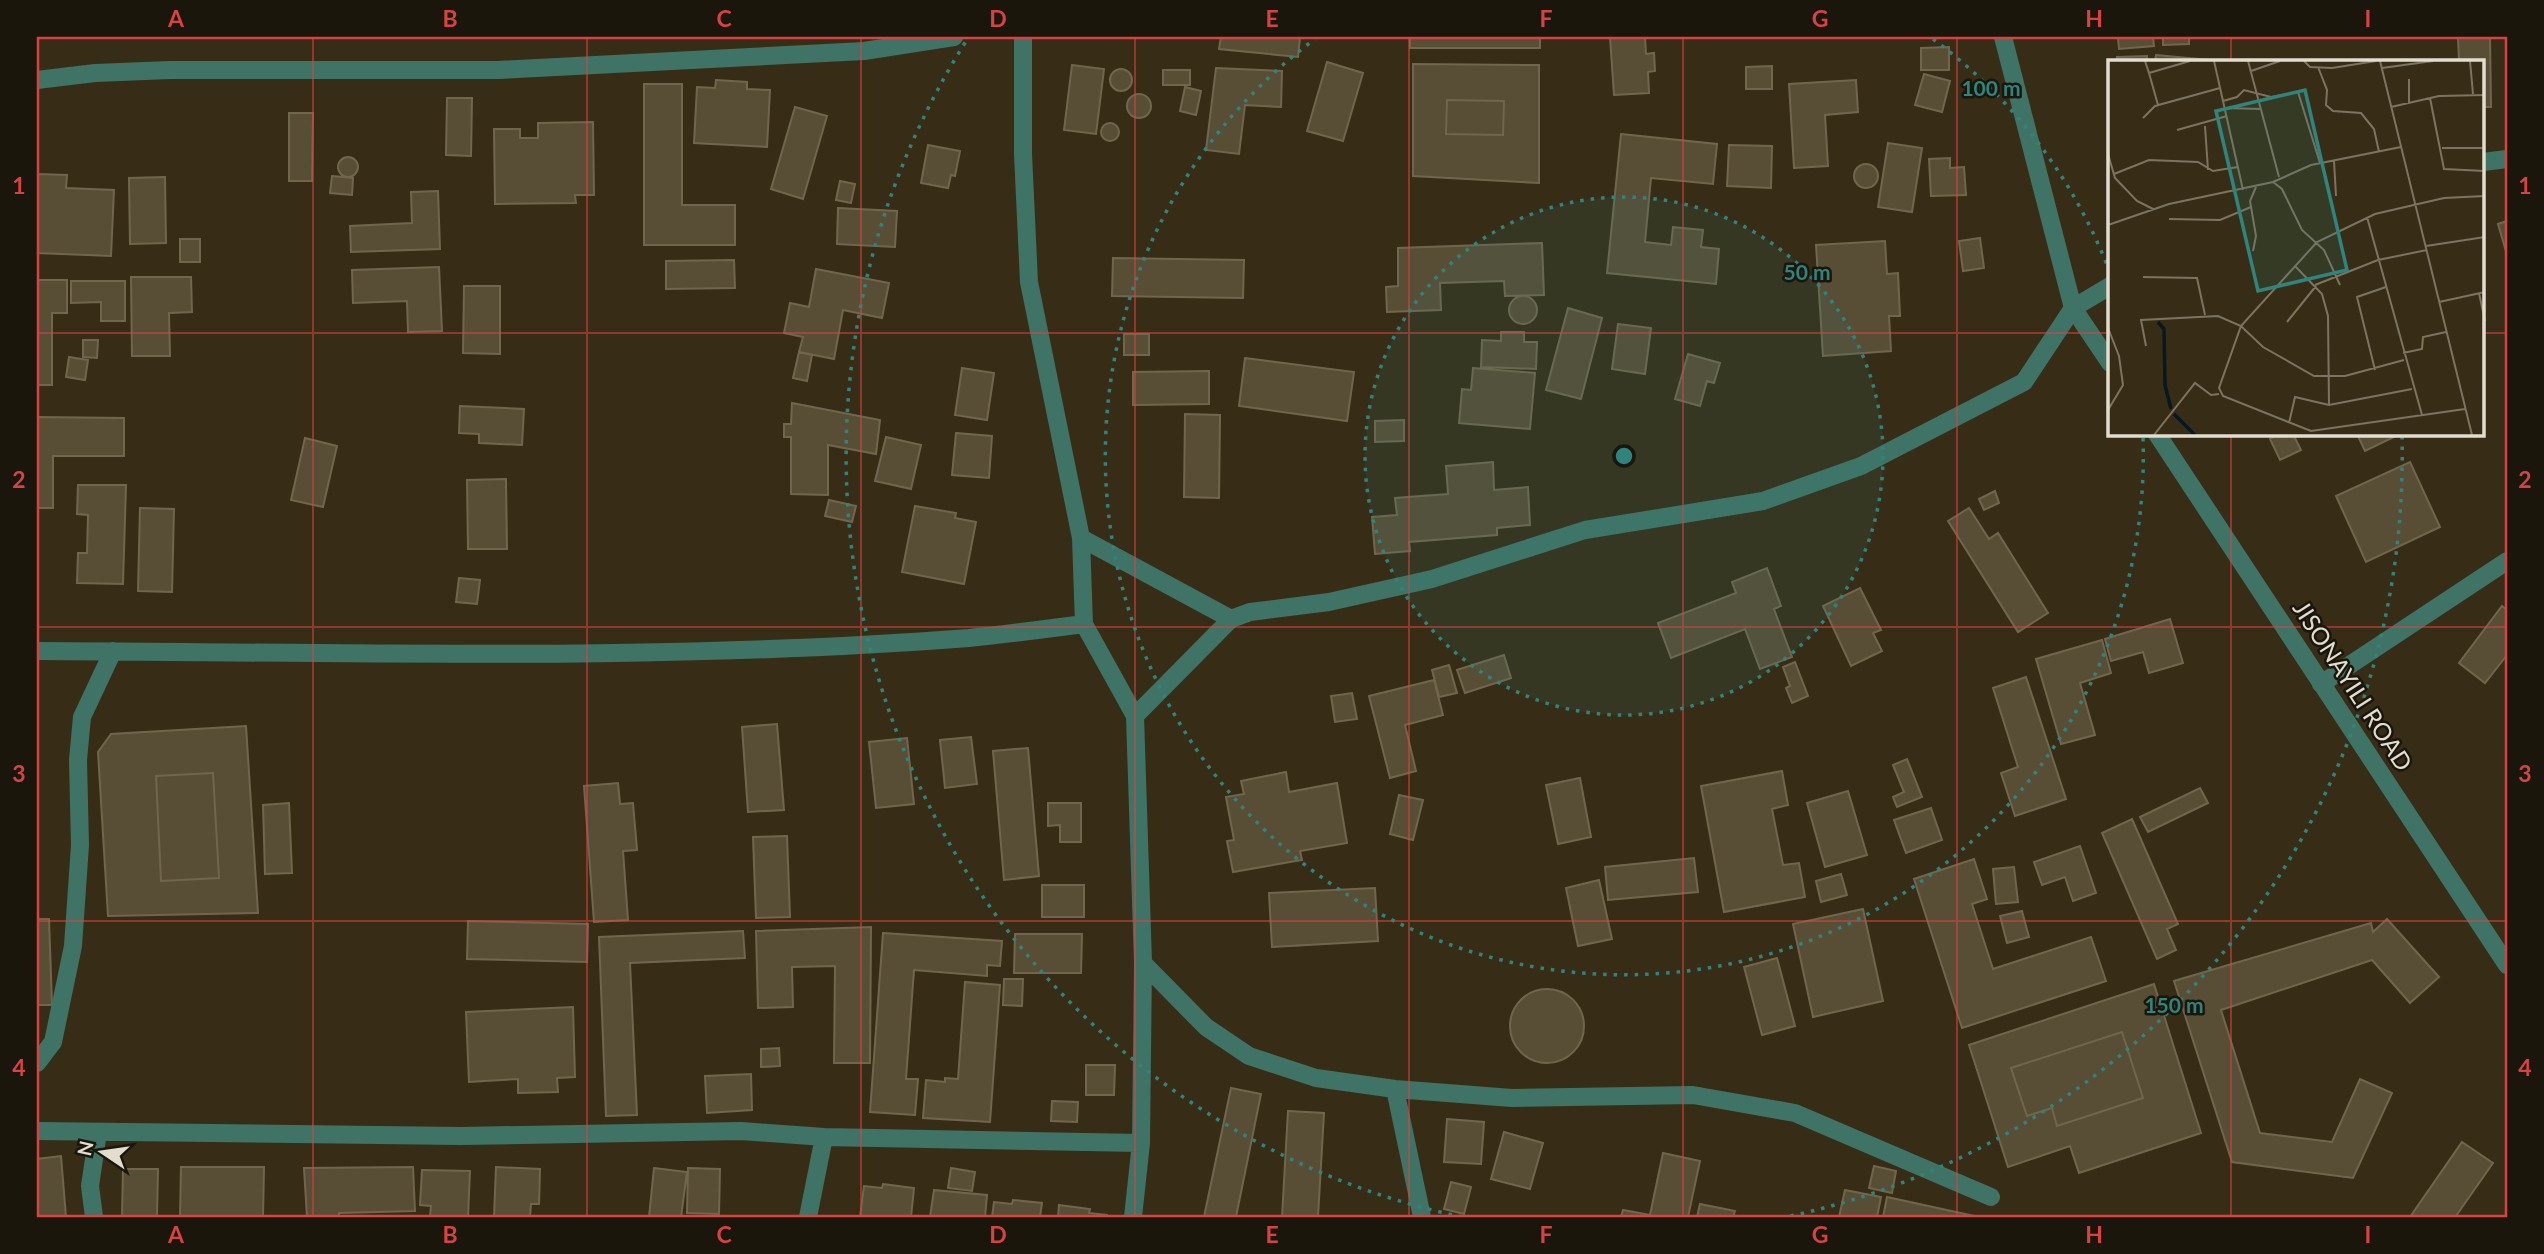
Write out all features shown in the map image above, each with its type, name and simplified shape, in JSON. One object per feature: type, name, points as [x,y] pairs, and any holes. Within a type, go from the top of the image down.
[{"type":"street","points":[[37,80],[95,73],[170,70],[498,70],[864,51],[954,37]]},
{"type":"street","points":[[1023,37],[1023,154],[1029,282],[1081,538],[1084,624],[1135,716],[1143,963],[1141,1143],[1133,1217]]},
{"type":"street","points":[[2003,37],[2073,308],[2108,360]]},
{"type":"street","points":[[2484,162],[2507,159]]},
{"type":"street","points":[[1135,716],[1231,620],[1250,612],[1329,602],[1432,579],[1585,530],[1763,501],[1861,466],[2024,382],[2073,308],[2108,287]]},
{"type":"street","name":"JISONAYILI ROAD","points":[[2158,436],[2507,965]]},
{"type":"street","points":[[1081,538],[1231,620]]},
{"type":"street","points":[[2321,684],[2507,561]]},
{"type":"street","points":[[37,651],[420,655],[733,651],[970,637],[1084,624]]},
{"type":"street","points":[[37,1063],[53,1042],[73,946],[80,845],[78,760],[82,717],[113,651]]},
{"type":"street","points":[[1143,963],[1206,1027],[1249,1056],[1316,1078],[1395,1089],[1512,1098],[1693,1096],[1795,1113],[1991,1197]]},
{"type":"street","points":[[1395,1089],[1422,1217]]},
{"type":"street","points":[[37,1131],[461,1136],[741,1131],[824,1137],[1141,1143]]},
{"type":"street","points":[[94,1217],[90,1186],[98,1132]]},
{"type":"street","points":[[808,1217],[824,1137]]},
{"type":"building","points":[[1221,37],[1300,37],[1298,57],[1219,49]]},
{"type":"building","points":[[1410,37],[1540,37],[1540,48],[1410,48]]},
{"type":"building","points":[[1610,37],[1645,37],[1646,54],[1654,53],[1655,71],[1648,72],[1649,93],[1614,95]]},
{"type":"building","points":[[2118,37],[2153,37],[2154,46],[2119,49]]},
{"type":"building","points":[[2163,37],[2189,37],[2189,44],[2163,45]]},
{"type":"building","points":[[2458,37],[2490,37],[2491,107],[2484,107],[2484,60],[2459,60]]},
{"type":"building","points":[[1949,47],[1949,70],[1921,70],[1921,48]]},
{"type":"building","points":[[2156,55],[2209,60],[2155,60]]},
{"type":"building","points":[[2147,56],[2147,60],[2117,60],[2117,57]]},
{"type":"building","points":[[1327,62],[1363,73],[1343,141],[1307,131]]},
{"type":"building","points":[[1413,64],[1539,65],[1539,183],[1413,176]],"holes":[[[1447,100],[1504,101],[1503,135],[1446,134]]]},
{"type":"building","points":[[1072,65],[1104,69],[1096,134],[1064,130]]},
{"type":"building","points":[[1772,66],[1772,89],[1746,89],[1746,67]]},
{"type":"building","points":[[1216,68],[1282,71],[1281,107],[1245,105],[1239,154],[1206,150]]},
{"type":"building","points":[[1121,69],[1129,72],[1132,80],[1129,88],[1121,91],[1113,88],[1110,80],[1113,72]]},
{"type":"building","points":[[1163,70],[1190,70],[1190,85],[1163,85]]},
{"type":"building","points":[[1924,74],[1950,81],[1942,112],[1915,105]]},
{"type":"building","points":[[716,80],[747,82],[747,89],[770,90],[767,147],[694,143],[697,87],[715,88]]},
{"type":"building","points":[[1856,80],[1858,112],[1825,115],[1828,166],[1794,168],[1789,84]]},
{"type":"building","points":[[644,84],[682,84],[682,205],[735,205],[735,245],[644,245]]},
{"type":"building","points":[[1185,87],[1201,91],[1196,115],[1180,111]]},
{"type":"building","points":[[1139,94],[1148,97],[1151,106],[1148,115],[1139,118],[1130,115],[1127,106],[1130,97]]},
{"type":"building","points":[[447,98],[472,98],[471,156],[446,155]]},
{"type":"building","points":[[1447,100],[1504,101],[1503,135],[1446,134]]},
{"type":"building","points":[[795,107],[827,116],[803,199],[771,189]]},
{"type":"building","points":[[289,113],[313,113],[312,181],[289,181]]},
{"type":"building","points":[[593,122],[594,195],[575,195],[576,203],[495,204],[494,129],[520,129],[520,138],[538,138],[538,123]]},
{"type":"building","points":[[1110,123],[1118,128],[1119,132],[1114,140],[1110,141],[1102,136],[1101,132],[1106,124]]},
{"type":"building","points":[[1621,134],[1717,144],[1713,184],[1651,178],[1645,242],[1671,245],[1673,227],[1703,230],[1701,247],[1719,249],[1716,284],[1607,273]]},
{"type":"building","points":[[1888,143],[1922,148],[1912,212],[1878,207]]},
{"type":"building","points":[[928,145],[960,151],[955,176],[951,175],[948,188],[921,183]]},
{"type":"building","points":[[1729,145],[1772,146],[1771,188],[1727,186]]},
{"type":"building","points":[[348,157],[355,160],[358,167],[355,174],[348,177],[341,174],[338,167],[341,160]]},
{"type":"building","points":[[1950,158],[1950,168],[1964,167],[1966,195],[1931,196],[1929,159]]},
{"type":"building","points":[[1866,164],[1877,171],[1878,176],[1871,187],[1866,188],[1855,181],[1854,176],[1861,165]]},
{"type":"building","points":[[37,174],[67,175],[66,188],[114,190],[111,256],[37,253]]},
{"type":"building","points":[[332,176],[353,178],[352,195],[330,193]]},
{"type":"building","points":[[165,177],[166,243],[130,244],[129,178]]},
{"type":"building","points":[[840,181],[855,184],[851,203],[836,200]]},
{"type":"building","points":[[438,191],[440,249],[351,252],[350,226],[412,223],[411,192]]},
{"type":"building","points":[[838,208],[897,211],[895,247],[837,244]]},
{"type":"building","points":[[2507,221],[2507,255],[2498,224]]},
{"type":"building","points":[[1980,238],[1984,268],[1963,271],[1959,241]]},
{"type":"building","points":[[180,239],[200,239],[200,262],[180,262]]},
{"type":"building","points":[[1885,241],[1887,274],[1898,273],[1900,316],[1889,316],[1891,351],[1823,356],[1816,245]]},
{"type":"building","points":[[1542,243],[1544,295],[1505,296],[1504,281],[1440,283],[1441,310],[1387,312],[1386,287],[1398,286],[1398,248]]},
{"type":"building","points":[[1113,258],[1244,260],[1243,298],[1112,296]]},
{"type":"building","points":[[734,260],[735,288],[666,289],[666,261]]},
{"type":"building","points":[[439,267],[442,331],[408,332],[407,301],[353,303],[352,270]]},
{"type":"building","points":[[816,269],[889,283],[882,318],[843,310],[834,359],[799,352],[803,337],[784,333],[790,303],[809,307]]},
{"type":"building","points":[[131,277],[191,277],[192,312],[169,313],[170,356],[132,356]]},
{"type":"building","points":[[37,280],[67,280],[67,313],[52,313],[52,385],[37,385]]},
{"type":"building","points":[[71,281],[125,281],[125,321],[101,321],[101,302],[71,303]]},
{"type":"building","points":[[464,286],[500,286],[500,354],[463,353]]},
{"type":"building","points":[[1523,296],[1533,300],[1537,310],[1533,320],[1523,324],[1513,320],[1509,310],[1513,300]]},
{"type":"building","points":[[1568,308],[1602,318],[1581,399],[1546,390]]},
{"type":"building","points":[[1618,324],[1651,328],[1645,374],[1612,369]]},
{"type":"building","points":[[1501,332],[1524,332],[1524,342],[1537,342],[1536,369],[1481,367],[1482,340],[1501,341]]},
{"type":"building","points":[[1124,334],[1149,334],[1149,355],[1124,355]]},
{"type":"building","points":[[83,340],[98,340],[97,358],[83,357]]},
{"type":"building","points":[[799,352],[812,355],[807,381],[793,378]]},
{"type":"building","points":[[1688,354],[1720,363],[1714,383],[1707,381],[1700,406],[1675,399]]},
{"type":"building","points":[[69,357],[88,360],[85,380],[66,377]]},
{"type":"building","points":[[1245,358],[1354,372],[1347,421],[1239,406]]},
{"type":"building","points":[[962,368],[994,373],[987,420],[955,415]]},
{"type":"building","points":[[1473,368],[1535,373],[1530,429],[1459,423],[1462,389],[1471,390]]},
{"type":"building","points":[[1209,371],[1209,404],[1133,405],[1133,372]]},
{"type":"building","points":[[792,403],[880,420],[876,454],[828,445],[828,495],[791,494],[791,437],[784,437],[784,424],[791,424]]},
{"type":"building","points":[[460,406],[524,409],[522,445],[479,443],[479,434],[459,433]]},
{"type":"building","points":[[1185,414],[1220,415],[1219,498],[1184,497]]},
{"type":"building","points":[[37,417],[124,418],[124,456],[53,456],[53,508],[37,508]]},
{"type":"building","points":[[1404,420],[1404,441],[1375,442],[1375,421]]},
{"type":"building","points":[[956,433],[992,436],[989,478],[952,475]]},
{"type":"building","points":[[2275,436],[2294,436],[2301,450],[2280,460],[2270,439]]},
{"type":"building","points":[[2358,436],[2394,436],[2394,437],[2365,451]]},
{"type":"building","points":[[886,437],[921,445],[911,489],[875,481]]},
{"type":"building","points":[[305,438],[337,446],[323,507],[291,500]]},
{"type":"building","points":[[1493,462],[1494,490],[1528,487],[1530,525],[1497,528],[1497,535],[1409,542],[1410,551],[1375,554],[1372,517],[1397,515],[1395,498],[1448,494],[1446,466]]},
{"type":"building","points":[[2410,462],[2440,527],[2366,562],[2336,496]]},
{"type":"building","points":[[506,479],[507,549],[468,549],[467,480]]},
{"type":"building","points":[[78,485],[126,485],[123,584],[77,583],[78,553],[87,553],[88,515],[77,514]]},
{"type":"building","points":[[1995,491],[1999,503],[1984,510],[1979,499]]},
{"type":"building","points":[[829,500],[856,506],[852,522],[825,516]]},
{"type":"building","points":[[915,506],[956,513],[955,518],[976,522],[964,584],[902,572]]},
{"type":"building","points":[[140,508],[174,509],[172,592],[138,591]]},
{"type":"building","points":[[1969,508],[1989,539],[1998,533],[2048,613],[2018,632],[1948,521]]},
{"type":"building","points":[[1767,568],[1781,606],[1774,609],[1792,657],[1760,669],[1745,629],[1671,658],[1658,623],[1736,593],[1732,582]]},
{"type":"building","points":[[459,578],[480,580],[477,604],[456,602]]},
{"type":"building","points":[[1860,588],[1881,630],[1873,633],[1882,651],[1851,666],[1823,606]]},
{"type":"building","points":[[2502,606],[2507,610],[2507,655],[2485,683],[2459,663]]},
{"type":"building","points":[[2170,619],[2183,663],[2149,673],[2143,652],[2111,661],[2105,639]]},
{"type":"building","points":[[2102,640],[2111,673],[2080,683],[2095,735],[2061,744],[2036,659]]},
{"type":"building","points":[[1504,655],[1511,678],[1465,693],[1457,670]]},
{"type":"building","points":[[1795,662],[1808,696],[1792,703],[1786,688],[1790,686],[1783,667]]},
{"type":"building","points":[[1449,665],[1457,693],[1439,697],[1432,670]]},
{"type":"building","points":[[2026,677],[2066,799],[2015,816],[2001,773],[2018,767],[1993,688]]},
{"type":"building","points":[[1434,680],[1443,715],[1405,725],[1416,771],[1390,778],[1369,696]]},
{"type":"building","points":[[1352,693],[1357,719],[1335,722],[1331,696]]},
{"type":"building","points":[[777,724],[784,810],[748,812],[742,727]]},
{"type":"building","points":[[246,726],[258,913],[108,916],[98,752],[111,734]],"holes":[[[213,773],[219,878],[161,881],[156,776]]]},
{"type":"building","points":[[971,737],[977,784],[945,788],[940,740]]},
{"type":"building","points":[[907,738],[914,804],[876,808],[869,742]]},
{"type":"building","points":[[1028,748],[1039,876],[1004,880],[993,751]]},
{"type":"building","points":[[1907,759],[1922,797],[1897,807],[1893,797],[1904,792],[1893,765]]},
{"type":"building","points":[[1782,771],[1788,805],[1772,809],[1783,865],[1799,863],[1805,897],[1724,912],[1701,786]]},
{"type":"building","points":[[1286,772],[1289,792],[1337,783],[1347,843],[1300,851],[1302,860],[1233,872],[1227,841],[1234,840],[1226,797],[1244,794],[1241,781]]},
{"type":"building","points":[[213,773],[219,878],[161,881],[156,776]]},
{"type":"building","points":[[1580,778],[1591,837],[1558,844],[1546,785]]},
{"type":"building","points":[[618,783],[620,804],[633,803],[637,850],[623,851],[628,920],[594,922],[584,786]]},
{"type":"building","points":[[2200,788],[2208,803],[2148,832],[2140,817]]},
{"type":"building","points":[[1848,791],[1867,855],[1825,867],[1807,803]]},
{"type":"building","points":[[1399,795],[1423,800],[1413,840],[1390,834]]},
{"type":"building","points":[[289,803],[292,873],[265,874],[263,805]]},
{"type":"building","points":[[1048,803],[1081,803],[1081,842],[1060,842],[1060,825],[1048,826]]},
{"type":"building","points":[[1931,808],[1942,840],[1906,853],[1894,820]]},
{"type":"building","points":[[2132,819],[2178,924],[2167,929],[2176,950],[2157,959],[2102,833]]},
{"type":"building","points":[[787,836],[790,917],[756,918],[753,837]]},
{"type":"building","points":[[2080,846],[2096,893],[2073,901],[2065,877],[2042,885],[2034,862]]},
{"type":"building","points":[[1694,858],[1698,892],[1608,900],[1605,867]]},
{"type":"building","points":[[1974,859],[1987,899],[1972,904],[1993,969],[2091,937],[2106,981],[1962,1028],[1914,879]]},
{"type":"building","points":[[2014,867],[2018,902],[1996,904],[1993,869]]},
{"type":"building","points":[[1841,874],[1847,895],[1821,902],[1816,881]]},
{"type":"building","points":[[1599,880],[1612,939],[1578,946],[1566,888]]},
{"type":"building","points":[[1042,885],[1084,885],[1084,917],[1042,917]]},
{"type":"building","points":[[1375,888],[1378,941],[1272,947],[1269,893]]},
{"type":"building","points":[[1863,909],[1883,1001],[1813,1017],[1793,924]]},
{"type":"building","points":[[2022,911],[2029,937],[2007,943],[2000,916]]},
{"type":"building","points":[[37,919],[49,919],[52,1005],[37,1005]]},
{"type":"building","points":[[2387,919],[2439,977],[2410,1003],[2372,960],[2221,1010],[2260,1133],[2332,1142],[2360,1079],[2392,1093],[2353,1178],[2232,1162],[2174,981],[2371,923],[2373,932]]},
{"type":"building","points":[[468,921],[588,924],[587,962],[467,959]]},
{"type":"building","points":[[871,927],[870,1063],[834,1063],[835,966],[792,967],[793,1007],[758,1008],[756,931]]},
{"type":"building","points":[[743,931],[745,958],[630,963],[637,1115],[606,1116],[599,937]]},
{"type":"building","points":[[883,933],[1002,941],[1000,966],[987,965],[987,976],[914,970],[906,1079],[918,1079],[915,1115],[870,1112]]},
{"type":"building","points":[[1015,934],[1082,934],[1081,973],[1014,973]]},
{"type":"building","points":[[1777,958],[1795,1026],[1762,1035],[1744,967]]},
{"type":"building","points":[[1004,979],[1023,979],[1022,1006],[1003,1005]]},
{"type":"building","points":[[965,982],[1000,985],[990,1122],[923,1118],[926,1080],[945,1082],[945,1078],[958,1079]]},
{"type":"building","points":[[2154,984],[2201,1133],[2079,1173],[2070,1146],[2008,1167],[1969,1045]],"holes":[[[2122,1032],[2143,1098],[2057,1126],[2052,1108],[2027,1116],[2011,1068]]]},
{"type":"building","points":[[1547,989],[1561,992],[1573,1000],[1581,1012],[1584,1026],[1581,1040],[1573,1052],[1561,1060],[1547,1063],[1533,1060],[1521,1052],[1513,1040],[1510,1026],[1513,1012],[1521,1000],[1533,992]]},
{"type":"building","points":[[573,1007],[575,1077],[557,1078],[558,1092],[518,1093],[518,1079],[469,1082],[466,1012]]},
{"type":"building","points":[[2122,1032],[2143,1098],[2057,1126],[2052,1108],[2027,1116],[2011,1068]]},
{"type":"building","points":[[779,1048],[780,1066],[761,1067],[761,1049]]},
{"type":"building","points":[[1086,1065],[1115,1065],[1114,1095],[1086,1095]]},
{"type":"building","points":[[751,1074],[752,1110],[707,1113],[705,1076]]},
{"type":"building","points":[[1231,1088],[1261,1094],[1236,1217],[1204,1217]]},
{"type":"building","points":[[1052,1101],[1078,1102],[1077,1122],[1051,1121]]},
{"type":"building","points":[[1288,1111],[1324,1113],[1318,1217],[1282,1217]]},
{"type":"building","points":[[1447,1119],[1484,1122],[1481,1164],[1444,1162]]},
{"type":"building","points":[[1504,1132],[1543,1143],[1530,1189],[1491,1179]]},
{"type":"building","points":[[2462,1142],[2493,1163],[2456,1216],[2458,1217],[2410,1217]]},
{"type":"building","points":[[1663,1153],[1700,1161],[1688,1217],[1621,1217],[1623,1210],[1650,1215]]},
{"type":"building","points":[[61,1156],[66,1217],[37,1217],[37,1159]]},
{"type":"building","points":[[1874,1166],[1896,1171],[1892,1193],[1869,1188]]},
{"type":"building","points":[[181,1167],[264,1167],[263,1217],[180,1217]]},
{"type":"building","points":[[413,1167],[415,1211],[339,1213],[339,1217],[307,1217],[304,1168]]},
{"type":"building","points":[[496,1167],[540,1169],[539,1204],[531,1204],[530,1217],[494,1217]]},
{"type":"building","points":[[654,1168],[687,1172],[681,1217],[649,1217]]},
{"type":"building","points":[[688,1168],[720,1169],[719,1214],[687,1213]]},
{"type":"building","points":[[951,1168],[975,1172],[972,1191],[948,1188]]},
{"type":"building","points":[[123,1169],[158,1169],[157,1217],[122,1217]]},
{"type":"building","points":[[422,1170],[470,1171],[468,1217],[430,1217],[431,1206],[420,1205]]},
{"type":"building","points":[[1451,1182],[1471,1187],[1464,1214],[1444,1209]]},
{"type":"building","points":[[883,1184],[914,1188],[911,1217],[860,1217],[864,1186],[882,1188]]},
{"type":"building","points":[[934,1190],[987,1195],[985,1217],[930,1217]]},
{"type":"building","points":[[1845,1190],[1881,1197],[1877,1217],[1839,1217]]},
{"type":"building","points":[[1887,1197],[1979,1217],[1883,1217]]},
{"type":"building","points":[[1013,1200],[1042,1203],[1040,1217],[992,1217],[994,1202],[1012,1204]]},
{"type":"building","points":[[1700,1204],[1735,1211],[1733,1217],[1697,1217]]},
{"type":"building","points":[[1059,1205],[1090,1209],[1089,1213],[1107,1217],[1058,1217]]}]
